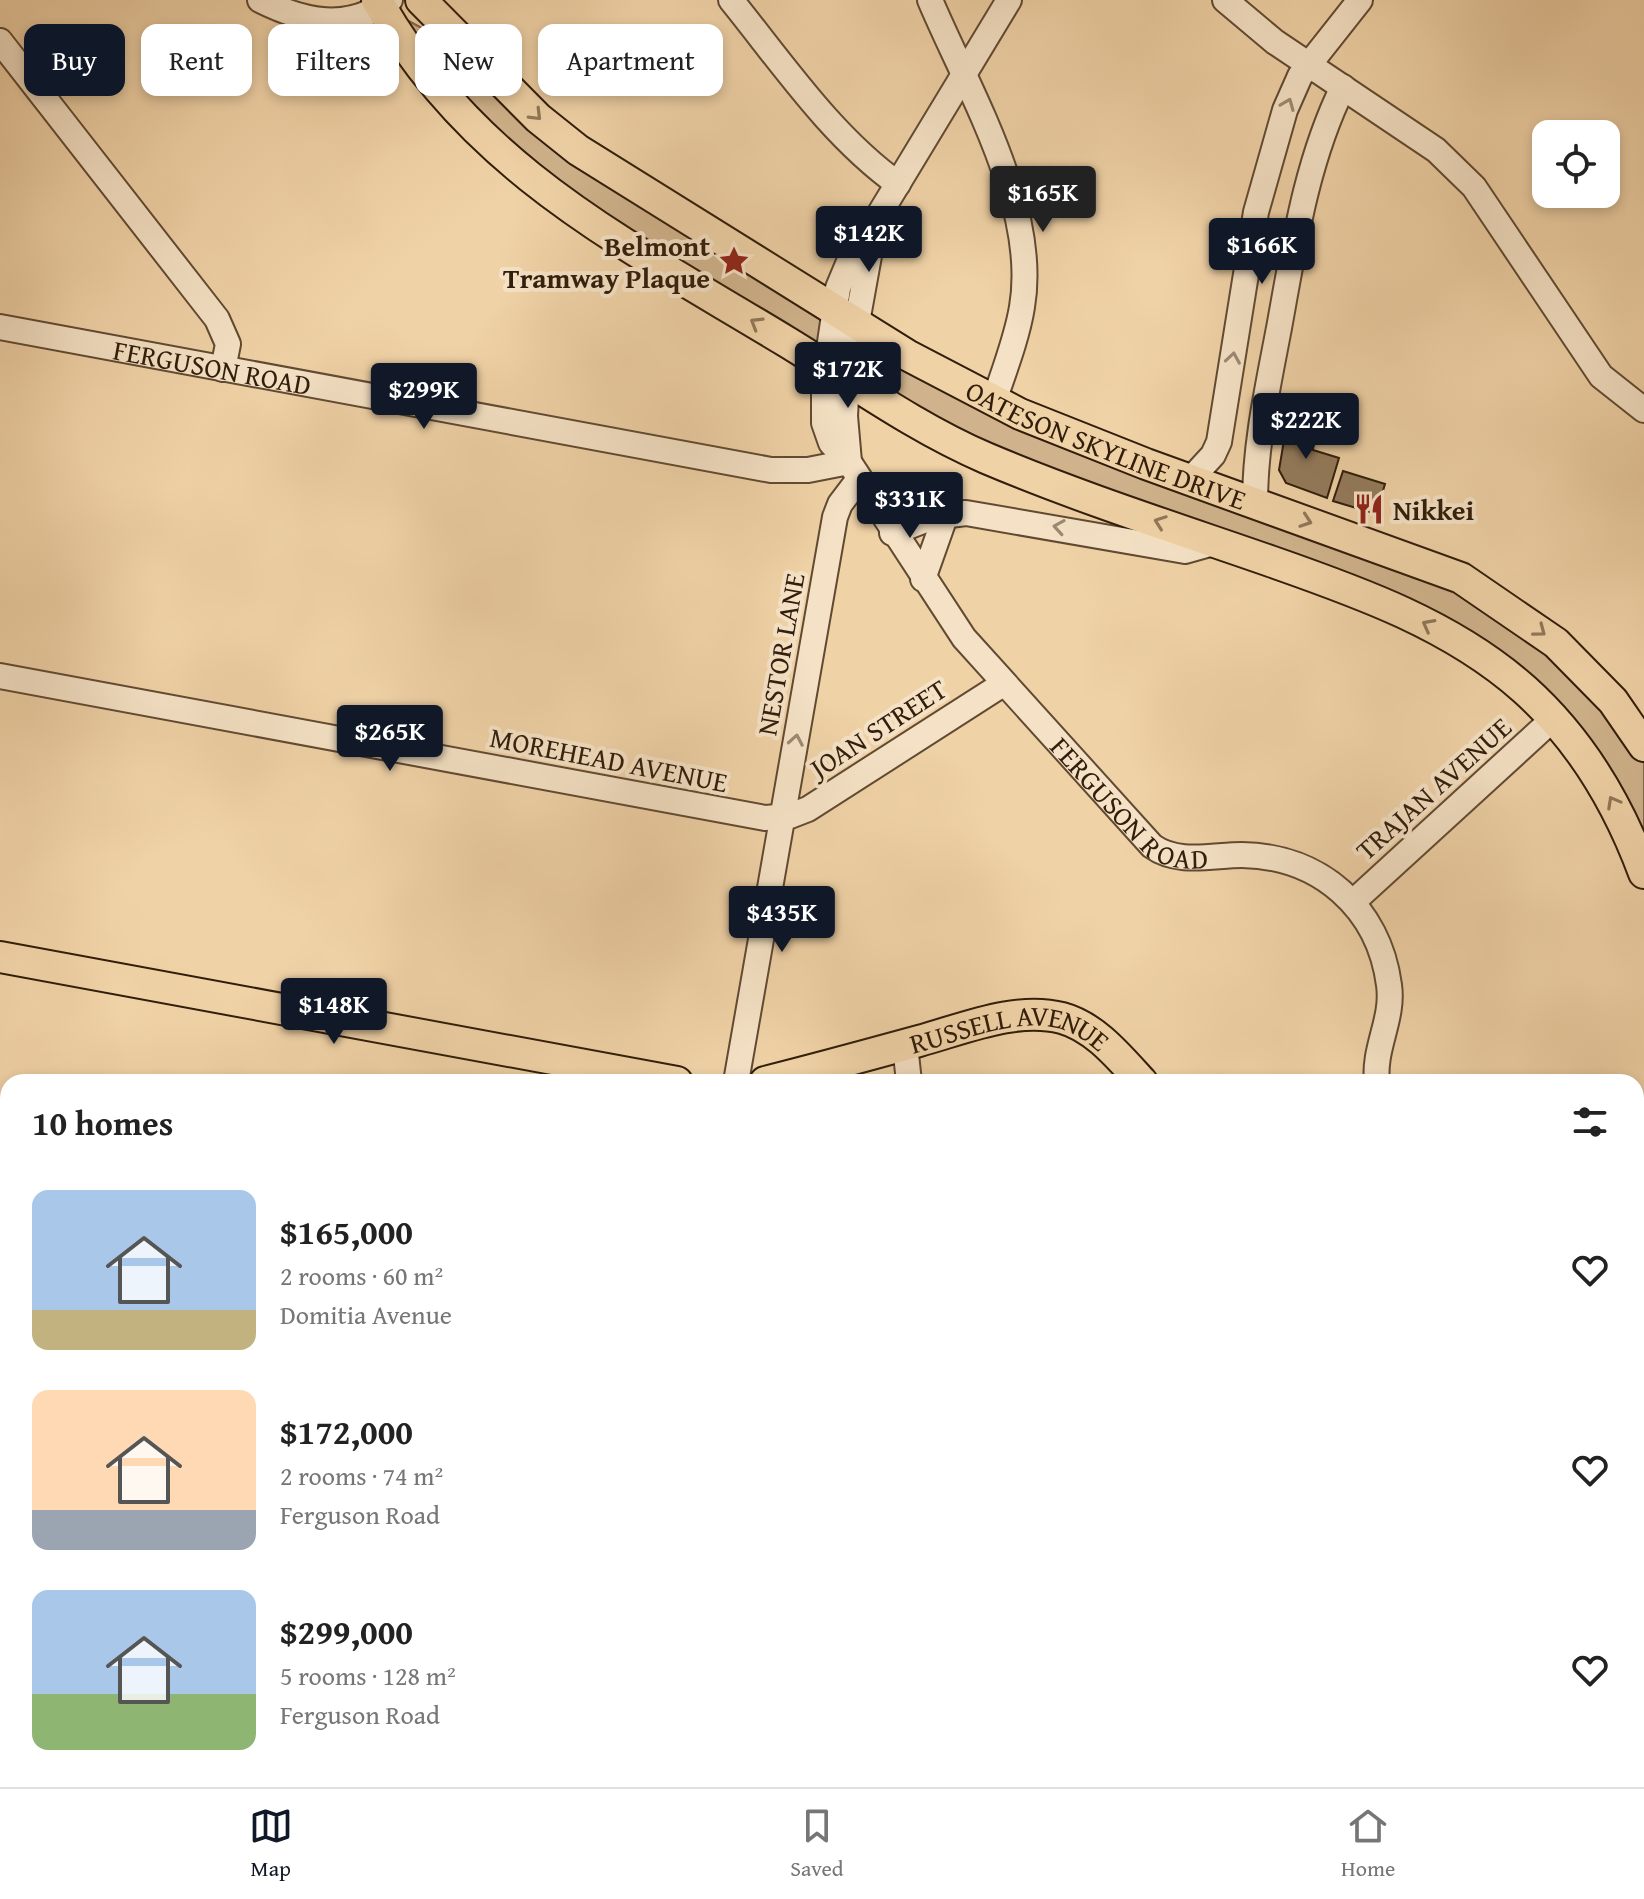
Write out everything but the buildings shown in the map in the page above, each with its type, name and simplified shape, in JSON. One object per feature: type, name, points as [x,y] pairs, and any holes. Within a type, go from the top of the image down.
[{"type":"main road","name":"OATESON SKYLINE DRIVE","points":[[421,0],[554,133],[633,188],[845,317],[994,401],[1190,480],[1427,564],[1477,588],[1537,628],[1573,658],[1613,701],[1644,746]]},
{"type":"main road","name":"OATESON SKYLINE DRIVE","points":[[383,2],[451,104],[524,175],[611,235],[836,372],[982,456],[1345,587],[1423,622],[1502,670],[1553,719],[1585,756],[1626,827],[1644,873]]},
{"type":"main road","points":[[0,957],[634,1074]]},
{"type":"main road","name":"RUSSELL AVENUE","points":[[795,1074],[1009,1018],[1053,1016],[1075,1023],[1096,1037],[1134,1074]]},
{"type":"street","points":[[260,0],[322,23],[348,19],[383,2]]},
{"type":"street","points":[[731,0],[809,97],[873,165],[898,184]]},
{"type":"street","points":[[930,0],[985,122],[1010,194],[1024,272],[1022,308],[994,401]]},
{"type":"street","points":[[854,471],[836,372],[845,317],[849,261],[858,240],[874,223],[1009,0]]},
{"type":"street","points":[[1225,0],[1309,64],[1436,150],[1474,187],[1601,376],[1644,410]]},
{"type":"street","points":[[1190,480],[1217,449],[1256,212],[1285,110],[1309,64],[1360,0]]},
{"type":"street","points":[[0,41],[217,319],[228,344],[223,369]]},
{"type":"street","points":[[1255,503],[1255,467],[1299,216],[1324,131],[1343,87]]},
{"type":"street","name":"FERGUSON ROAD","points":[[0,327],[771,470],[854,471],[964,638],[1141,835],[1160,851],[1179,857],[1244,855],[1280,859],[1313,871],[1353,902],[1374,934],[1390,989],[1388,1019],[1376,1060],[1377,1074]]},
{"type":"street","name":"NESTOR LANE","points":[[737,1074],[835,517],[854,471]]},
{"type":"street","points":[[923,579],[946,514]]},
{"type":"street","name":"OATESON SKYLINE DRIVE","points":[[892,533],[946,514],[981,514],[1185,551],[1217,542]]},
{"type":"street","name":"MOREHEAD AVENUE","points":[[0,676],[754,817],[783,817]]},
{"type":"street","name":"JOAN STREET","points":[[783,817],[808,809],[1003,684]]},
{"type":"street","name":"TRAJAN AVENUE","points":[[1353,902],[1553,719]]},
{"type":"street","points":[[905,1045],[908,1074]]},
{"type":"shaded area","points":[[405,19],[415,24],[415,35]]},
{"type":"shaded area","points":[[522,95],[826,312],[821,343],[811,344],[600,223],[462,110],[453,96]]},
{"type":"shaded area","points":[[861,343],[1446,576],[1540,636],[1644,758],[1644,855],[1518,675],[1017,465],[856,378]]},
{"type":"place","name":"Belmont Tramway Plaque","points":[[734,261]]},
{"type":"place","name":"Nikkei","points":[[1369,509]]}]
